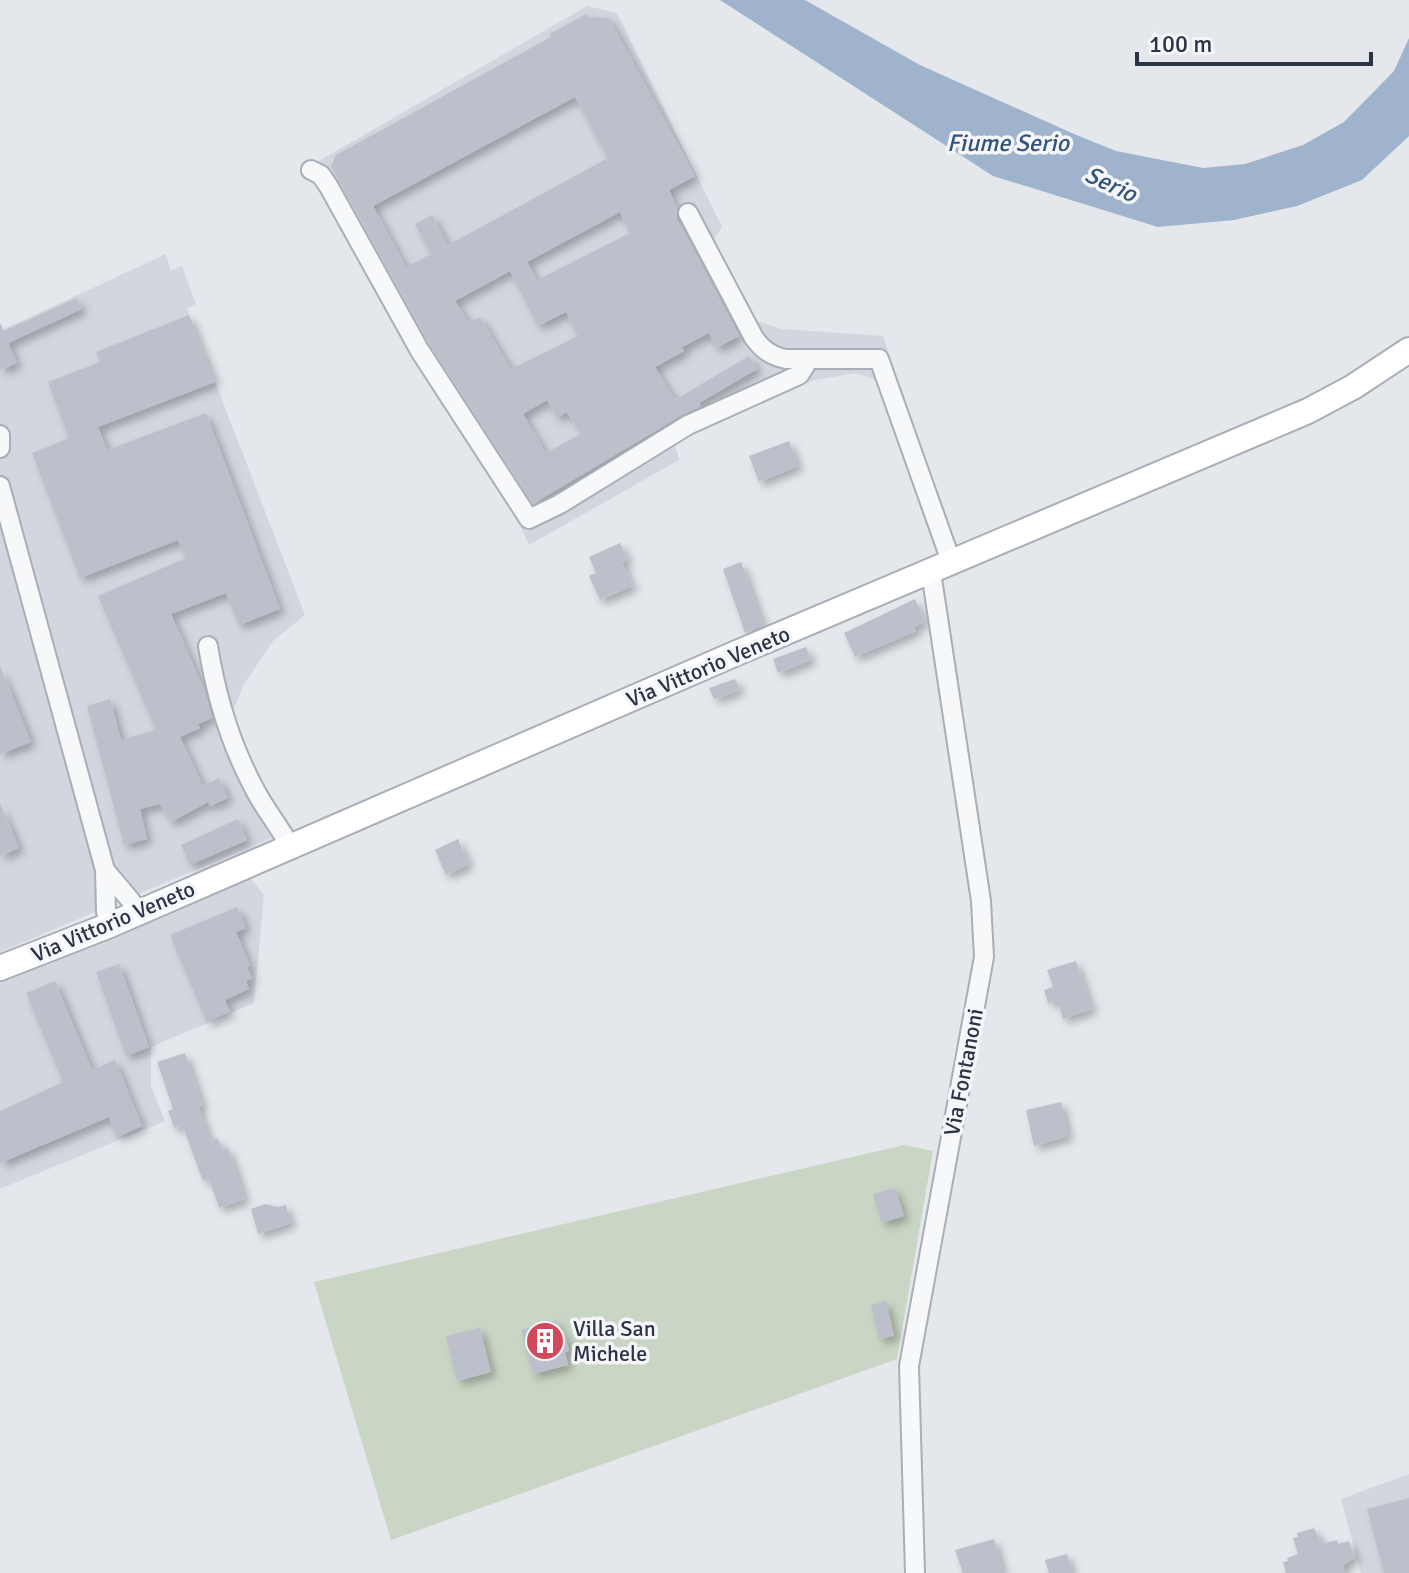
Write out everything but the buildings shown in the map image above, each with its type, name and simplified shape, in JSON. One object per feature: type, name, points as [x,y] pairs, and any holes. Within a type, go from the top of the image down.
[{"type":"main road","name":"Via Vittorio Veneto","points":[[0,968],[110,925],[1308,411],[1353,387],[1409,350]]},
{"type":"street","points":[[311,170],[321,175],[329,187],[420,351],[529,519],[560,504],[688,425],[799,375],[805,366],[806,359],[774,357],[763,350],[688,213]]},
{"type":"street","name":"Via Fontanoni","points":[[806,359],[879,359],[941,568],[980,888],[984,945],[978,995],[909,1366],[915,1573]]},
{"type":"street","points":[[0,435],[0,448]]},
{"type":"street","points":[[0,486],[105,870],[106,912],[110,925]]},
{"type":"street","points":[[208,646],[213,678],[234,745],[255,790],[290,846]]},
{"type":"street","points":[[105,870],[137,913]]},
{"type":"shaded area","points":[[587,6],[617,13],[722,227],[712,242],[756,321],[782,329],[883,336],[894,371],[879,381],[856,373],[814,380],[674,441],[679,460],[529,545],[501,485],[312,165]]},
{"type":"shaded area","points":[[166,254],[171,271],[182,266],[196,304],[187,309],[305,615],[273,641],[244,684],[223,736],[272,838],[0,952],[0,331]]},
{"type":"shaded area","points":[[248,875],[264,895],[254,1003],[151,1047],[151,1086],[165,1121],[0,1189],[0,980]]},
{"type":"shaded area","points":[[1409,1474],[1409,1573],[1361,1573],[1341,1499]]},
{"type":"green space","points":[[904,1145],[933,1151],[897,1359],[391,1540],[314,1282]]},
{"type":"water","name":"Fiume Serio","points":[[720,0],[805,0],[920,65],[1074,134],[1116,151],[1203,168],[1245,164],[1303,145],[1344,122],[1394,71],[1409,38],[1409,136],[1362,180],[1297,206],[1234,220],[1158,227],[993,176]]},
{"type":"place","name":"Villa San Michele","points":[[545,1341]]},
{"type":"water label","name":"Serio","points":[[1111,184]]}]
